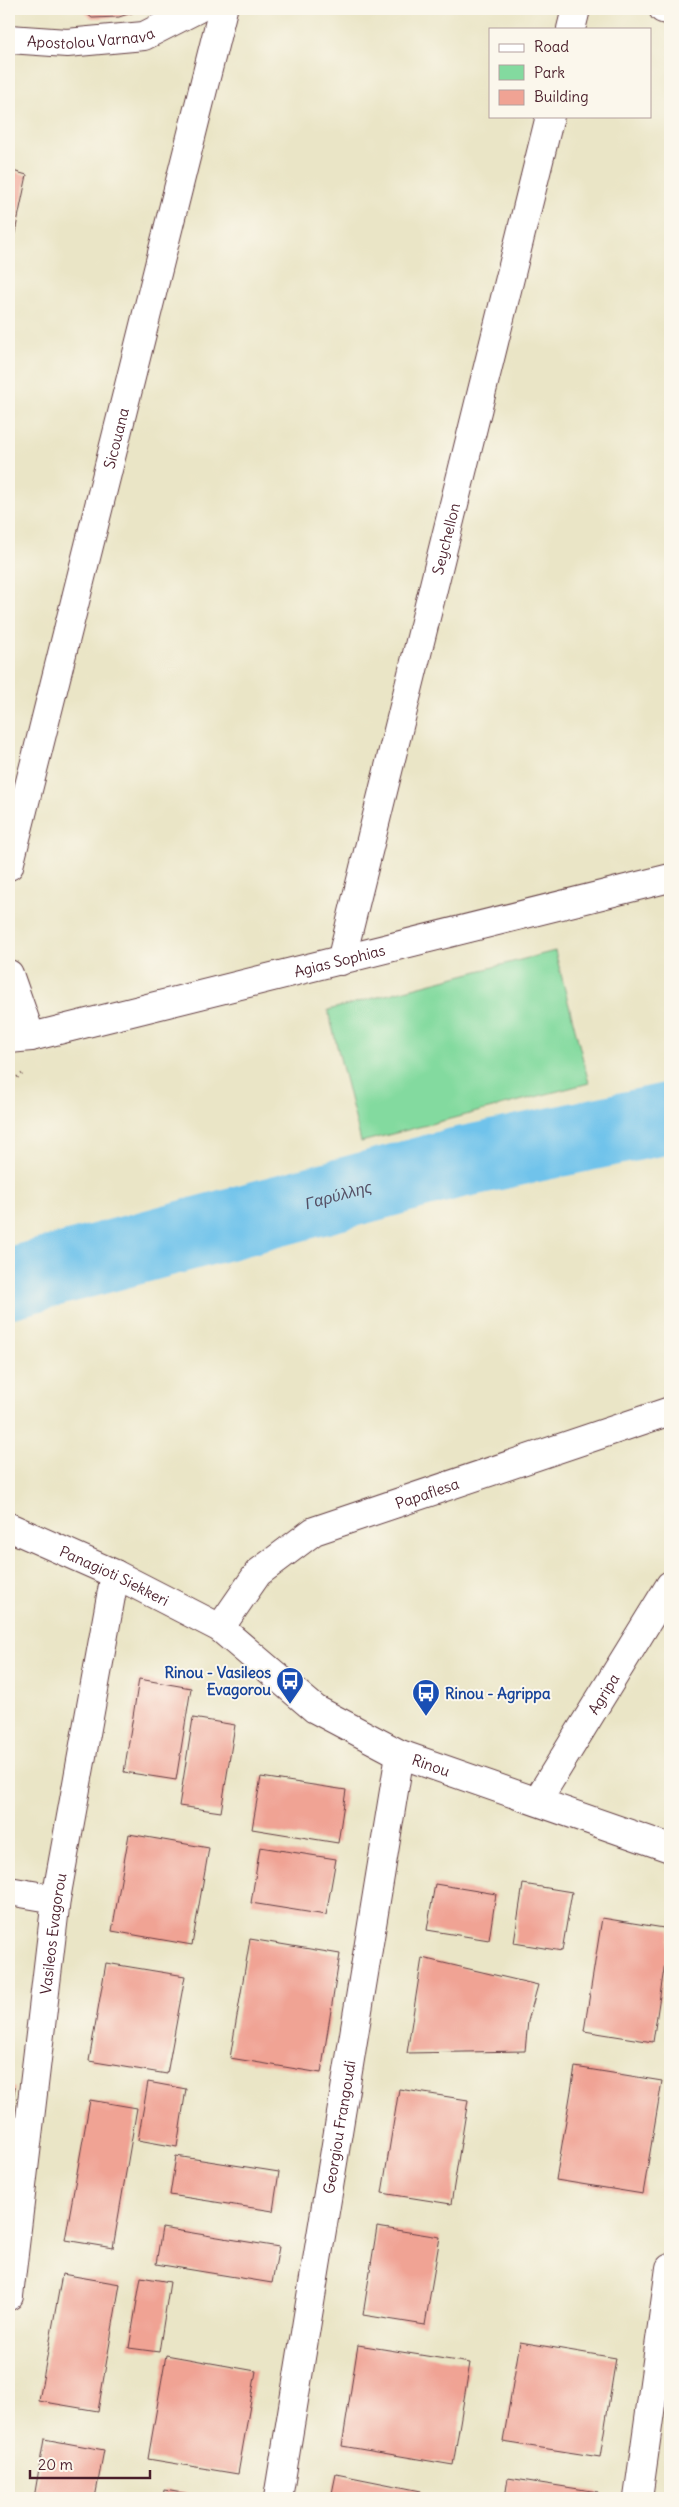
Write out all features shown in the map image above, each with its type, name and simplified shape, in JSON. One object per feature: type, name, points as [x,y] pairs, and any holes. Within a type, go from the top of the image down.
[{"type":"street","name":"Apostolou Varnava","points":[[9,39],[68,43],[144,36],[197,9]]},
{"type":"street","name":"Sicouana","points":[[9,866],[223,9]]},
{"type":"street","points":[[571,28],[576,9]]},
{"type":"street","points":[[663,9],[670,11]]},
{"type":"street","name":"Seychellon","points":[[341,960],[550,118]]},
{"type":"street","name":"Agias Sophias","points":[[20,1038],[670,878]]},
{"type":"street","points":[[9,974],[20,1038]]},
{"type":"street","name":"Papaflesa","points":[[220,1628],[258,1573],[314,1531],[670,1410]]},
{"type":"street","name":"Panagioti Siekkeri","points":[[9,1526],[116,1574],[220,1628]]},
{"type":"street","name":"Vasileos Evagorou","points":[[9,2296],[56,1899],[116,1574]]},
{"type":"street","name":"Agripa","points":[[537,1801],[670,1585]]},
{"type":"street","name":"Rinou","points":[[220,1628],[315,1709],[400,1754],[670,1848]]},
{"type":"street","name":"Georgiou Frangoudi","points":[[278,2498],[400,1754]]},
{"type":"street","points":[[9,1891],[56,1899]]},
{"type":"street","points":[[638,2498],[670,2268]]},
{"type":"green space","points":[[555,951],[589,1083],[361,1142],[328,1010]]},
{"type":"building","points":[[81,9],[144,9],[119,17],[92,18]]},
{"type":"building","points":[[9,170],[27,175],[13,242],[9,241]]},
{"type":"building","points":[[139,1679],[191,1688],[176,1780],[124,1772]]},
{"type":"building","points":[[193,1718],[235,1725],[221,1812],[179,1806]]},
{"type":"building","points":[[261,1777],[346,1790],[338,1843],[252,1829]]},
{"type":"building","points":[[129,1834],[209,1848],[192,1945],[112,1931]]},
{"type":"building","points":[[260,1847],[336,1859],[326,1915],[251,1903]]},
{"type":"building","points":[[435,1884],[496,1894],[489,1940],[427,1930]]},
{"type":"building","points":[[523,1884],[572,1892],[562,1951],[514,1943]]},
{"type":"building","points":[[602,1918],[670,1929],[653,2042],[584,2031]]},
{"type":"building","points":[[250,1939],[340,1954],[321,2073],[230,2058]]},
{"type":"building","points":[[422,1958],[538,1985],[528,2021],[525,2051],[407,2053]]},
{"type":"building","points":[[106,1963],[185,1976],[167,2074],[89,2061]]},
{"type":"building","points":[[575,2067],[662,2081],[643,2194],[556,2180]]},
{"type":"building","points":[[148,2082],[186,2089],[177,2147],[138,2140]]},
{"type":"building","points":[[9,2087],[15,2088],[10,2116],[9,2116]]},
{"type":"building","points":[[399,2089],[468,2100],[451,2204],[382,2193]]},
{"type":"building","points":[[90,2100],[137,2108],[113,2248],[65,2240]]},
{"type":"building","points":[[176,2156],[279,2172],[273,2211],[170,2195]]},
{"type":"building","points":[[377,2227],[440,2237],[425,2325],[363,2315]]},
{"type":"building","points":[[162,2228],[279,2247],[272,2283],[156,2264]]},
{"type":"building","points":[[62,2274],[120,2284],[98,2411],[39,2401]]},
{"type":"building","points":[[141,2277],[170,2282],[159,2352],[129,2348]]},
{"type":"building","points":[[520,2342],[616,2358],[600,2457],[503,2442]]},
{"type":"building","points":[[358,2345],[470,2363],[453,2465],[342,2446]]},
{"type":"building","points":[[166,2355],[256,2371],[238,2474],[148,2459]]},
{"type":"building","points":[[44,2439],[104,2450],[95,2498],[34,2498]]},
{"type":"building","points":[[336,2474],[421,2491],[420,2498],[331,2498]]},
{"type":"building","points":[[508,2478],[598,2492],[597,2498],[505,2498]]},
{"type":"building","points":[[164,2490],[209,2497],[209,2498],[163,2498]]},
{"type":"waterway","name":"Γαρύλλης","points":[[9,1283],[453,1164],[670,1118]]},
{"type":"place","name":"Rinou - Vasileos Evagorou","points":[[290,1705]]},
{"type":"place","name":"Rinou - Agrippa","points":[[426,1717]]}]
